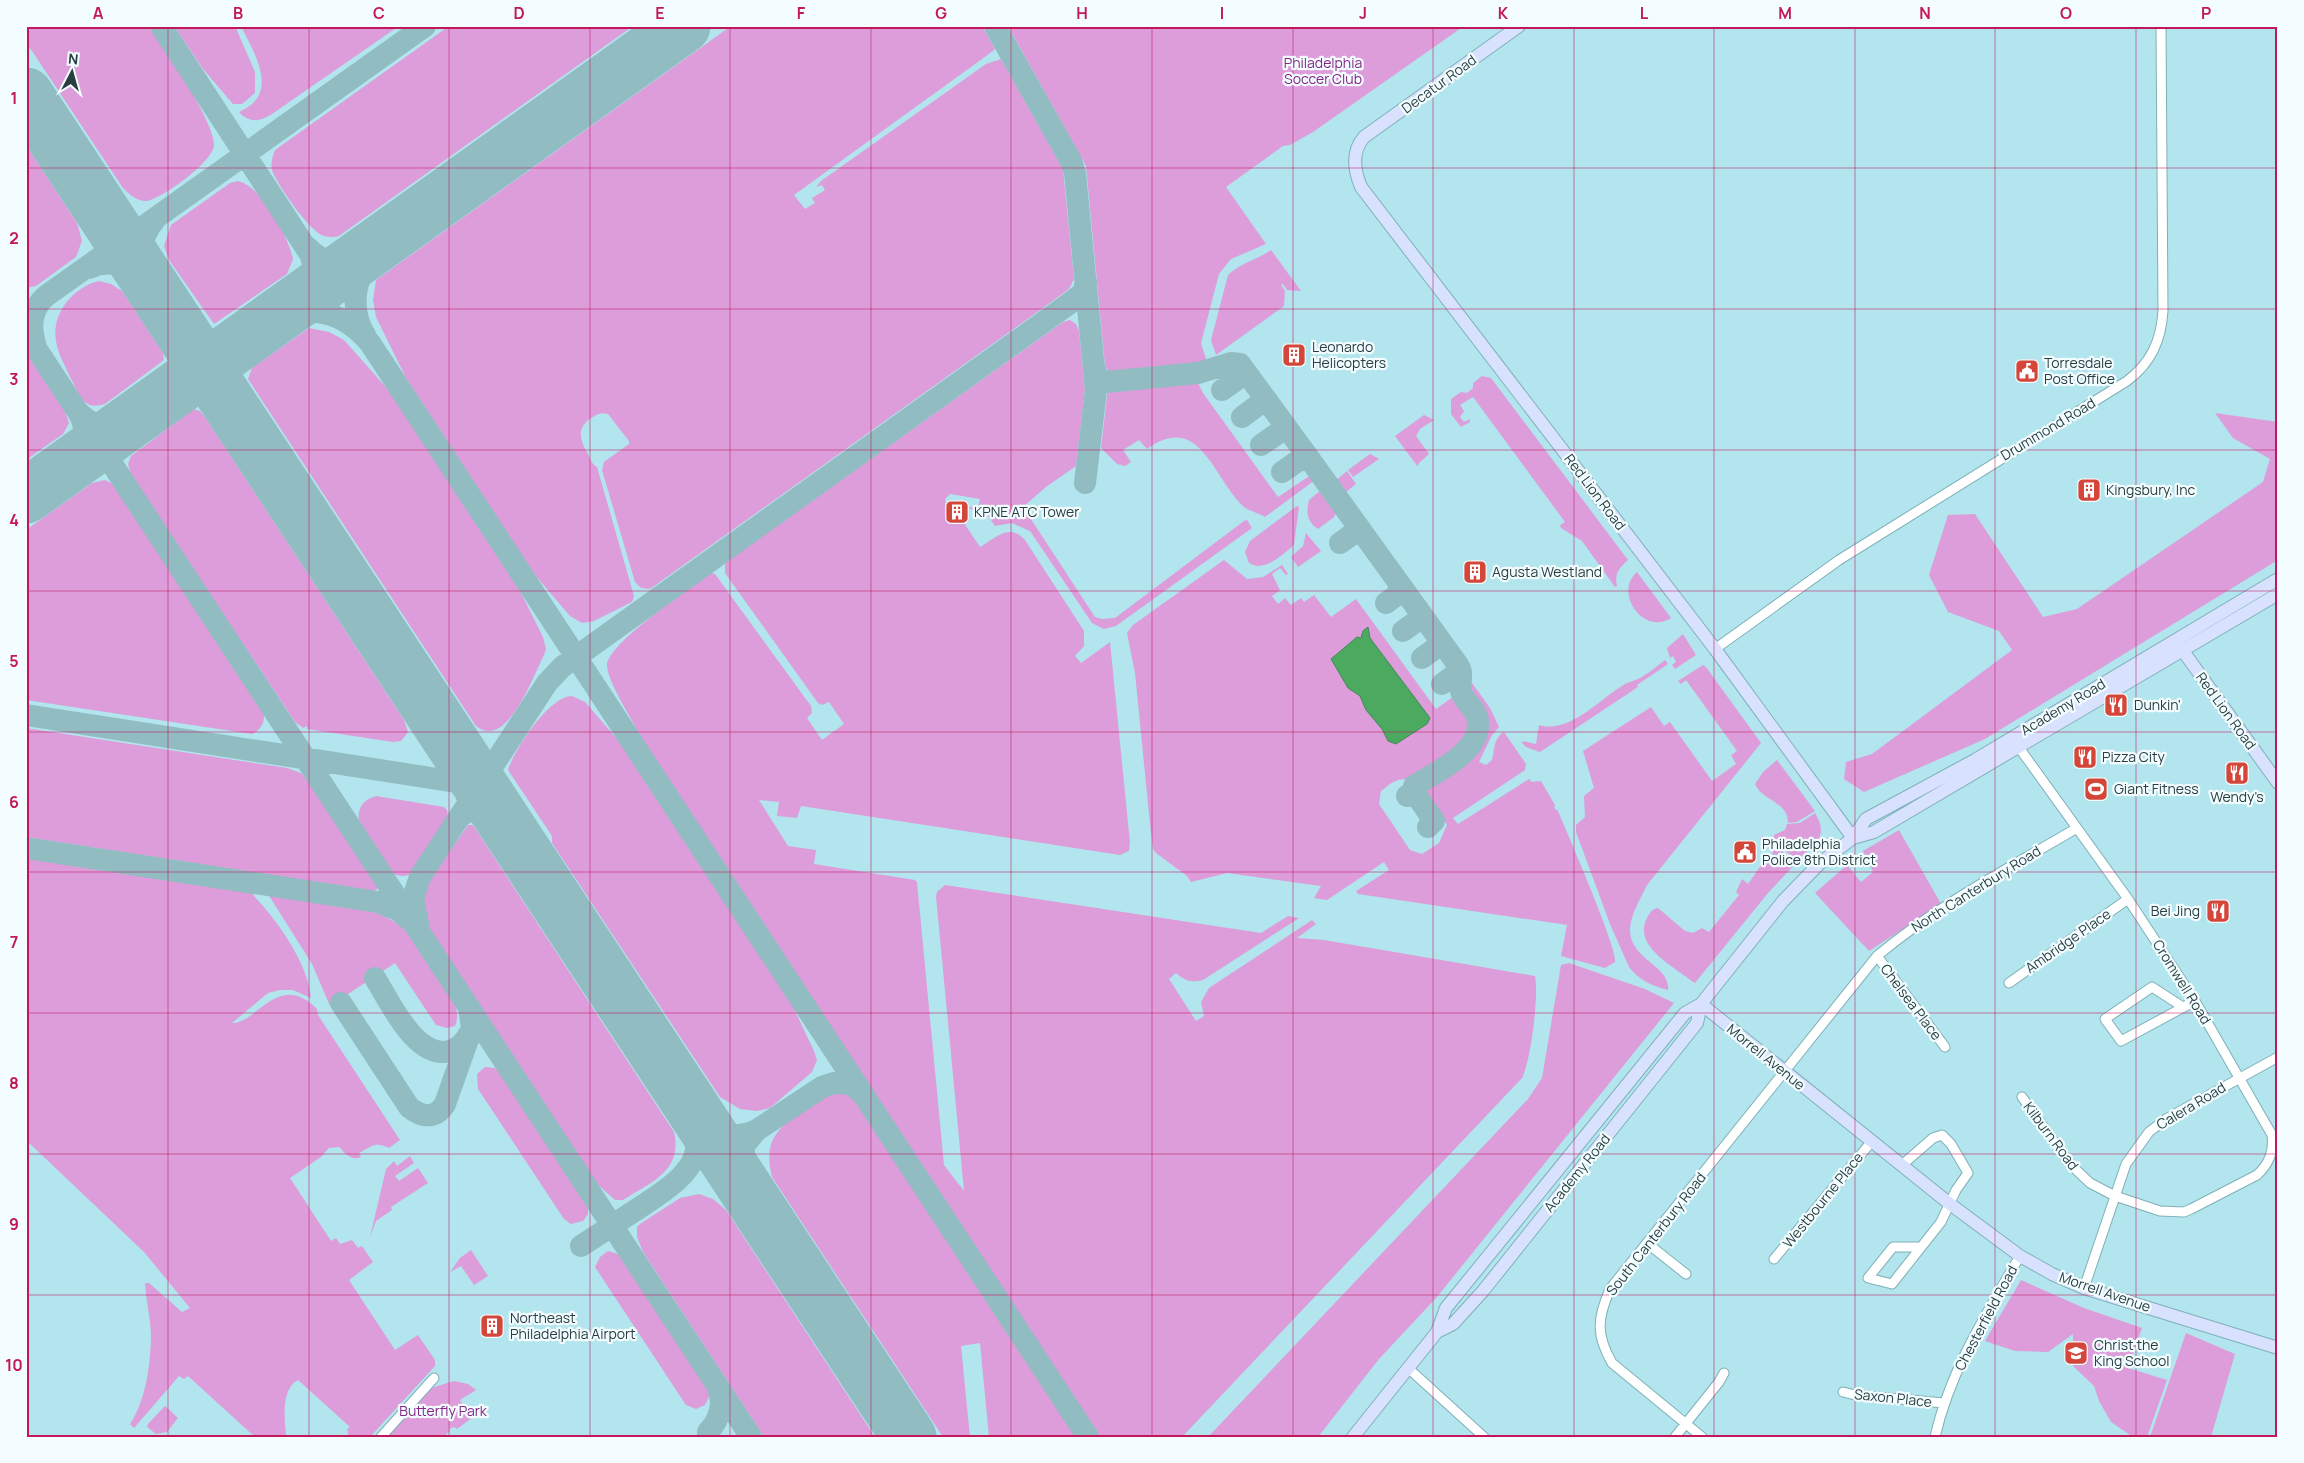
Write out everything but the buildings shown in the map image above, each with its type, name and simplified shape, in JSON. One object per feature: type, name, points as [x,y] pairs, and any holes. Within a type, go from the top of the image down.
[{"type":"street","name":"Decatur Road","points":[[1360,142],[1520,26]]},
{"type":"street","name":"Drummond Road","points":[[1715,649],[1839,560],[2127,381],[2146,364],[2162,331],[2163,311],[2160,26]]},
{"type":"street","name":"Red Lion Road","points":[[1360,142],[1354,163],[1356,176],[1361,186],[1715,649],[1853,838]]},
{"type":"street","name":"Academy Road","points":[[1353,1437],[1438,1332],[1446,1308],[1685,1013],[1701,1004],[1783,901],[1820,863],[1853,838],[1874,832],[2175,640],[2278,579]]},
{"type":"street","name":"Academy Road","points":[[2015,743],[2182,651],[2278,594]]},
{"type":"street","name":"Red Lion Road","points":[[2175,640],[2278,783]]},
{"type":"street","name":"Cromwell Road","points":[[2015,743],[2128,899],[2195,1000],[2272,1135],[2273,1152],[2267,1163]]},
{"type":"street","name":"North Canterbury Road","points":[[1784,1072],[1877,956],[1916,924],[1945,905],[2078,828]]},
{"type":"street","name":"Ambridge Place","points":[[2009,983],[2128,899]]},
{"type":"street","name":"Chelsea Place","points":[[1877,956],[1945,1047]]},
{"type":"street","points":[[2183,1007],[2152,987],[2106,1019],[2121,1041],[2183,1007],[2195,1000]]},
{"type":"street","name":"Morrell Avenue","points":[[1701,1004],[1950,1204],[2020,1256],[2052,1274],[2084,1288],[2278,1348]]},
{"type":"street","name":"Calera Road","points":[[2084,1288],[2126,1164],[2149,1132],[2166,1119],[2278,1057]]},
{"type":"street","name":"South Canterbury Road","points":[[1702,1437],[1612,1363],[1603,1348],[1599,1329],[1601,1309],[1610,1289],[1784,1072]]},
{"type":"street","name":"Kilburn Road","points":[[2022,1097],[2081,1176],[2115,1196],[2160,1211],[2184,1212],[2257,1175],[2267,1163]]},
{"type":"street","points":[[1902,1165],[1934,1138],[1942,1135],[1951,1144],[1968,1173],[1956,1190],[1941,1222],[1892,1284],[1868,1278],[1893,1247],[1921,1247]]},
{"type":"street","name":"Westbourne Place","points":[[1774,1259],[1872,1141]]},
{"type":"street","points":[[1647,1243],[1686,1274]]},
{"type":"street","name":"Chesterfield Road","points":[[1935,1437],[1944,1403],[1964,1356],[1984,1316],[2020,1256]]},
{"type":"street","points":[[1408,1368],[1484,1437]]},
{"type":"street","points":[[1675,1437],[1719,1382],[1724,1372]]},
{"type":"street","points":[[381,1437],[434,1378]]},
{"type":"street","name":"Saxon Place","points":[[1843,1392],[1855,1396],[1944,1403]]},
{"type":"green space","points":[[34,26],[148,26],[176,66],[198,103],[212,134],[214,145],[212,152],[186,179],[163,194],[146,201],[130,195],[123,188],[26,42],[26,33]]},
{"type":"green space","points":[[174,26],[235,26],[255,72],[255,93],[242,104],[233,104],[203,69]]},
{"type":"green space","points":[[241,26],[399,26],[272,114],[263,119],[251,120],[239,112],[255,101],[262,83],[261,73]]},
{"type":"green space","points":[[449,26],[633,26],[339,236],[324,236],[303,218],[273,173],[272,162],[275,150]]},
{"type":"green space","points":[[731,26],[982,26],[995,49],[993,51],[794,195],[805,209],[815,203],[812,198],[825,190],[822,185],[816,187],[821,181],[986,64],[1001,59],[1063,169],[1074,279],[1069,289],[650,589],[641,588],[635,582],[602,470],[604,462],[629,444],[629,441],[608,414],[603,413],[593,417],[584,425],[581,438],[590,460],[597,467],[634,596],[632,602],[594,621],[582,623],[570,616],[535,575],[406,378],[376,317],[373,300],[376,280]]},
{"type":"green space","name":"Philadelphia Soccer Club","points":[[1008,26],[1464,26],[1313,132],[1290,145],[1283,146],[1226,187],[1266,244],[1231,259],[1219,274],[1201,343],[1207,362],[1196,367],[1117,375],[1110,373],[1105,366],[1086,166]]},
{"type":"green space","points":[[26,145],[77,223],[82,241],[76,257],[36,286],[26,288]]},
{"type":"green space","points":[[238,181],[256,192],[265,202],[286,238],[293,259],[287,274],[214,324],[169,260],[164,246],[171,225],[230,183]]},
{"type":"green space","points":[[1271,250],[1301,291],[1287,290],[1283,284],[1281,285],[1285,291],[1284,306],[1216,355],[1211,340],[1228,275],[1238,267]]},
{"type":"green space","points":[[99,281],[111,284],[122,291],[163,353],[164,360],[105,404],[95,406],[86,403],[77,391],[58,350],[55,331],[57,321],[66,303],[81,289]]},
{"type":"green space","points":[[1070,320],[1076,324],[1079,331],[1085,389],[1076,466],[1046,487],[1023,507],[1095,617],[1102,619],[1115,618],[1244,521],[1247,520],[1252,528],[1116,626],[1104,629],[1092,623],[1030,531],[1012,523],[995,526],[982,507],[974,511],[968,507],[978,508],[980,499],[950,494],[945,499],[947,509],[956,517],[960,517],[980,547],[1008,532],[1013,532],[1025,540],[1084,631],[1084,646],[1075,656],[1081,663],[1110,642],[1130,843],[1129,851],[1120,855],[801,806],[797,818],[777,816],[779,802],[759,800],[788,846],[816,850],[814,864],[915,880],[917,882],[944,1165],[964,1191],[936,896],[937,892],[945,885],[1261,933],[1288,916],[1299,918],[1203,980],[1188,981],[1176,973],[1169,979],[1196,1021],[1204,1016],[1201,1002],[1209,988],[1312,920],[1316,924],[1297,938],[1324,940],[1535,976],[1536,985],[1531,1043],[1522,1078],[1182,1437],[1100,1437],[640,735],[615,690],[607,666],[610,656],[634,631],[711,573],[715,574],[811,706],[812,713],[807,718],[822,740],[844,724],[829,702],[822,705],[818,703],[725,573],[725,563],[1063,322]]},
{"type":"green space","points":[[309,328],[329,332],[344,340],[392,394],[519,589],[543,637],[546,649],[526,693],[518,708],[498,728],[487,731],[476,726],[248,379],[252,368]]},
{"type":"green space","points":[[26,349],[63,406],[69,423],[63,434],[26,460]]},
{"type":"green space","points":[[1482,376],[1491,378],[1628,560],[1618,572],[1616,578],[1617,586],[1615,587],[1582,541],[1561,528],[1560,525],[1565,522],[1473,397],[1460,405],[1464,411],[1460,417],[1464,422],[1470,419],[1470,422],[1461,427],[1451,414],[1451,399],[1461,392],[1467,393],[1473,388],[1473,383]]},
{"type":"green space","points":[[1196,379],[1203,393],[1278,497],[1311,475],[1314,476],[1315,480],[1265,517],[1244,507],[1233,495],[1204,453],[1193,443],[1180,438],[1165,439],[1147,449],[1139,440],[1123,450],[1131,462],[1125,466],[1117,464],[1101,448],[1108,387]]},
{"type":"green space","points":[[194,409],[200,411],[205,417],[404,720],[408,732],[401,741],[393,742],[307,729],[307,726],[303,728],[295,722],[131,475],[128,464],[131,456]]},
{"type":"green space","points":[[2215,413],[2278,422],[2278,560],[1985,739],[1864,792],[1844,779],[1846,762],[1872,754],[2012,650],[1999,631],[1948,612],[1929,575],[1948,515],[1975,514],[2043,617],[2077,609],[2263,482],[2270,459],[2233,438]]},
{"type":"green space","points":[[1424,415],[1434,420],[1420,429],[1416,436],[1429,454],[1418,464],[1418,467],[1395,436]]},
{"type":"green space","points":[[1370,454],[1379,459],[1353,477],[1348,470]]},
{"type":"green space","points":[[1347,471],[1356,484],[1346,492],[1340,492],[1335,487],[1334,482]]},
{"type":"green space","points":[[105,480],[113,484],[118,490],[262,709],[263,724],[256,732],[252,734],[26,700],[26,530],[92,483]]},
{"type":"green space","points":[[1321,490],[1325,490],[1337,511],[1334,517],[1318,529],[1308,516],[1308,509],[1309,500]]},
{"type":"green space","points":[[1297,506],[1299,507],[1294,545],[1273,562],[1261,566],[1249,563],[1245,552],[1250,541]]},
{"type":"green space","points":[[1306,533],[1321,551],[1298,567],[1291,557],[1303,546]]},
{"type":"green space","points":[[1224,560],[1247,579],[1263,577],[1282,565],[1288,574],[1286,575],[1280,568],[1272,574],[1280,590],[1272,596],[1278,604],[1285,598],[1291,605],[1301,598],[1304,602],[1314,595],[1331,617],[1356,599],[1436,709],[1457,694],[1472,723],[1470,737],[1465,744],[1421,776],[1415,779],[1398,780],[1381,791],[1379,804],[1410,850],[1422,854],[1439,843],[1447,825],[1422,787],[1463,760],[1479,741],[1483,730],[1482,714],[1465,688],[1472,683],[1490,708],[1499,727],[1492,735],[1479,762],[1486,765],[1492,760],[1496,741],[1504,732],[1526,764],[1525,770],[1453,818],[1458,824],[1529,779],[1532,782],[1541,781],[1555,805],[1554,808],[1558,811],[1591,890],[1609,936],[1615,962],[1605,968],[1561,956],[1567,925],[1358,894],[1356,891],[1389,870],[1384,862],[1327,900],[1314,898],[1321,886],[1227,873],[1191,882],[1187,876],[1156,853],[1153,849],[1150,824],[1135,673],[1127,633],[1133,625]]},
{"type":"green space","points":[[1637,572],[1671,618],[1661,622],[1651,621],[1642,617],[1635,610],[1630,601],[1628,591],[1630,581]]},
{"type":"green space","points":[[1683,634],[1696,655],[1675,669],[1672,665],[1676,662],[1673,656],[1670,658],[1667,648]]},
{"type":"green space","points":[[1665,660],[1668,664],[1637,685],[1638,687],[1540,752],[1526,747],[1522,743],[1523,741],[1536,744],[1539,725],[1561,725],[1572,720],[1624,685],[1643,676]]},
{"type":"green space","points":[[1703,665],[1761,743],[1647,885],[1634,913],[1630,924],[1632,940],[1636,949],[1663,975],[1667,982],[1668,990],[1646,982],[1629,967],[1610,924],[1576,832],[1576,825],[1585,817],[1584,796],[1594,788],[1583,751],[1651,707],[1664,726],[1670,722],[1712,781],[1736,764],[1731,755],[1737,751],[1686,680],[1681,684],[1678,681]]},
{"type":"green space","points":[[572,696],[585,702],[624,747],[788,996],[817,1060],[812,1072],[770,1108],[757,1111],[740,1109],[720,1097],[552,843],[552,836],[508,770],[517,750],[543,714],[563,698]]},
{"type":"green space","points":[[26,728],[287,768],[301,773],[312,786],[378,885],[377,889],[374,891],[26,837]]},
{"type":"green space","points":[[1777,760],[1815,811],[1797,822],[1788,823],[1784,810],[1758,790],[1755,784],[1763,772]]},
{"type":"green space","points":[[376,796],[444,807],[447,810],[448,816],[410,875],[401,876],[393,874],[359,823],[360,809],[367,800]]},
{"type":"green space","points":[[1815,813],[1821,828],[1818,840],[1797,860],[1773,841],[1774,835],[1785,830],[1787,824],[1800,823]]},
{"type":"green space","points":[[468,825],[473,825],[674,1132],[676,1145],[674,1157],[669,1166],[654,1181],[623,1200],[615,1200],[596,1183],[426,924],[427,913],[423,913],[423,900],[426,886]]},
{"type":"green space","points":[[1899,830],[1941,904],[1869,951],[1815,893],[1847,865],[1861,882],[1873,872],[1863,851]]},
{"type":"green space","points":[[1762,836],[1797,862],[1768,893],[1695,983],[1666,963],[1650,947],[1645,938],[1644,928],[1647,918],[1651,911],[1658,908],[1685,931],[1693,933],[1702,928],[1709,932],[1739,895],[1736,892],[1742,879],[1748,884],[1764,861],[1773,857],[1772,848],[1760,840]]},
{"type":"green space","points":[[26,856],[253,892],[253,895],[272,917],[290,943],[304,971],[311,998],[293,990],[280,990],[268,993],[232,1023],[241,1021],[269,1002],[280,997],[291,995],[303,998],[317,1009],[318,1015],[400,1140],[389,1148],[380,1145],[370,1146],[359,1153],[361,1157],[357,1158],[349,1156],[339,1147],[329,1148],[321,1157],[290,1178],[331,1241],[336,1238],[340,1244],[352,1240],[358,1248],[362,1246],[373,1262],[349,1280],[395,1350],[418,1335],[435,1360],[435,1366],[370,1437],[349,1437],[347,1429],[350,1427],[298,1380],[288,1391],[286,1398],[286,1437],[255,1437],[188,1376],[184,1379],[179,1376],[134,1428],[130,1424],[140,1404],[150,1359],[151,1331],[145,1283],[149,1283],[182,1312],[190,1308],[144,1252],[26,1140]]},
{"type":"green space","points":[[268,894],[322,900],[360,908],[378,913],[393,921],[416,942],[451,997],[457,1014],[455,1026],[447,1028],[436,1025],[395,963],[330,1006],[312,964]]},
{"type":"green space","points":[[1569,963],[1645,989],[1674,1003],[1437,1297],[1379,1359],[1318,1437],[1208,1437],[1528,1099],[1542,1078],[1561,965]]},
{"type":"green space","points":[[485,1067],[495,1068],[500,1071],[588,1204],[588,1214],[583,1221],[571,1224],[564,1219],[478,1089],[477,1074]]},
{"type":"green space","points":[[842,1090],[854,1097],[1076,1437],[989,1437],[980,1343],[961,1346],[970,1437],[943,1437],[772,1177],[770,1152],[776,1134],[791,1119],[822,1098]]},
{"type":"green space","points":[[410,1156],[414,1163],[395,1176],[399,1181],[418,1168],[428,1183],[391,1207],[392,1210],[376,1221],[370,1237],[386,1169],[394,1161],[397,1166]]},
{"type":"green space","points":[[699,1194],[713,1199],[726,1210],[875,1437],[764,1437],[643,1252],[637,1237],[637,1227],[640,1224],[680,1198]]},
{"type":"green space","points":[[471,1250],[488,1276],[474,1285],[461,1266],[450,1272],[460,1258]]},
{"type":"green space","points":[[608,1251],[621,1255],[708,1389],[709,1397],[705,1405],[696,1409],[686,1405],[595,1267],[600,1257]]},
{"type":"green space","points":[[2021,1280],[2084,1308],[2142,1328],[2128,1368],[2167,1380],[2147,1437],[2133,1437],[2111,1422],[2099,1401],[2094,1386],[2073,1366],[2073,1334],[2048,1352],[2015,1351],[1985,1341]]},
{"type":"green space","points":[[2186,1333],[2235,1354],[2211,1437],[2150,1437]]},
{"type":"green space","name":"Butterfly Park","points":[[454,1381],[468,1384],[476,1390],[460,1400],[472,1418],[457,1429],[454,1427],[449,1429],[450,1431],[446,1434],[447,1437],[386,1437],[431,1388]]},
{"type":"green space","points":[[165,1406],[178,1418],[167,1432],[156,1434],[147,1427]]},
{"type":"shaded area","points":[[1368,627],[1370,638],[1430,718],[1427,724],[1396,744],[1388,741],[1382,729],[1366,710],[1360,696],[1348,688],[1331,659],[1357,637],[1361,638],[1363,631]]},
{"type":"taxiway","points":[[161,26],[310,254],[313,262],[313,277],[307,290],[291,307]]},
{"type":"taxiway","points":[[36,347],[32,326],[34,313],[46,296],[425,26]]},
{"type":"taxiway","points":[[995,26],[1071,161],[1075,173],[1096,390],[1085,483]]},
{"type":"taxiway","points":[[89,268],[99,264],[109,263],[118,265],[134,272],[156,292],[143,256],[144,238],[154,221]]},
{"type":"taxiway","points":[[366,337],[357,313],[357,290],[364,266],[377,245]]},
{"type":"taxiway","points":[[307,247],[323,260],[338,263],[372,249]]},
{"type":"taxiway","points":[[418,924],[413,898],[420,877],[547,683],[562,667],[1070,303],[1083,293],[1086,282]]},
{"type":"taxiway","points":[[275,319],[302,312],[327,314],[350,324],[370,343],[1088,1437]]},
{"type":"taxiway","points":[[26,333],[751,1437]]},
{"type":"taxiway","points":[[1094,368],[1098,377],[1106,382],[1198,373],[1231,363],[1240,364],[1303,450],[1302,458],[1282,472]]},
{"type":"taxiway","points":[[1217,368],[1234,371],[1237,375],[1235,381],[1222,390]]},
{"type":"taxiway","points":[[1242,417],[1262,402],[1262,395]]},
{"type":"taxiway","points":[[79,413],[89,421],[107,426],[125,422],[152,406]]},
{"type":"taxiway","points":[[62,470],[78,453],[84,440],[84,425],[81,417]]},
{"type":"taxiway","points":[[1261,445],[1281,431],[1282,422]]},
{"type":"taxiway","points":[[1303,450],[1458,665],[1457,673],[1442,684]]},
{"type":"taxiway","points":[[1340,543],[1354,533],[1356,524]]},
{"type":"taxiway","points":[[1386,603],[1398,594],[1399,584]]},
{"type":"taxiway","points":[[1403,631],[1418,620],[1419,611]]},
{"type":"taxiway","points":[[1422,658],[1437,647],[1438,638]]},
{"type":"taxiway","points":[[1407,796],[1413,792],[1414,786],[1457,759],[1474,740],[1478,729],[1477,717],[1462,694],[1461,671],[1458,665]]},
{"type":"taxiway","points":[[26,715],[482,786]]},
{"type":"taxiway","points":[[451,739],[462,765],[467,796]]},
{"type":"taxiway","points":[[1413,790],[1434,821],[1428,827]]},
{"type":"taxiway","points":[[461,816],[474,810],[486,811],[509,828]]},
{"type":"taxiway","points":[[26,848],[378,902],[398,910],[408,919]]},
{"type":"taxiway","points":[[375,978],[405,1027],[426,1047],[438,1051],[450,1051],[462,1044],[469,1034]]},
{"type":"taxiway","points":[[341,1003],[409,1107],[424,1115],[437,1112],[445,1104],[472,1028],[469,1007]]},
{"type":"taxiway","points":[[748,1190],[740,1167],[746,1143],[757,1130],[822,1087],[834,1083],[851,1084],[862,1093]]},
{"type":"taxiway","points":[[581,1246],[663,1192],[677,1181],[687,1169],[694,1158],[697,1145],[696,1130],[682,1092]]},
{"type":"taxiway","points":[[701,1121],[714,1129],[728,1134],[742,1135],[757,1130]]},
{"type":"taxiway","points":[[708,1432],[716,1422],[721,1405],[717,1386]]},
{"type":"runway","points":[[26,496],[683,26]]},
{"type":"runway","points":[[26,95],[909,1437]]},
{"type":"place","name":"Leonardo Helicopters","points":[[1294,355]]},
{"type":"place","name":"Torresdale Post Office","points":[[2027,371]]},
{"type":"place","name":"Kingsbury, Inc","points":[[2089,490]]},
{"type":"place","name":"KPNE ATC Tower","points":[[957,512]]},
{"type":"place","name":"Agusta Westland","points":[[1475,572]]},
{"type":"place","name":"Dunkin'","points":[[2116,705]]},
{"type":"place","name":"Pizza City","points":[[2085,757]]},
{"type":"place","name":"Wendy's","points":[[2237,773]]},
{"type":"place","name":"Giant Fitness","points":[[2096,789]]},
{"type":"place","name":"Philadelphia Police 8th District","points":[[1745,852]]},
{"type":"place","name":"Bei Jing","points":[[2218,911]]},
{"type":"place","name":"Northeast Philadelphia Airport","points":[[492,1326]]},
{"type":"place","name":"Christ the King School","points":[[2076,1353]]}]
